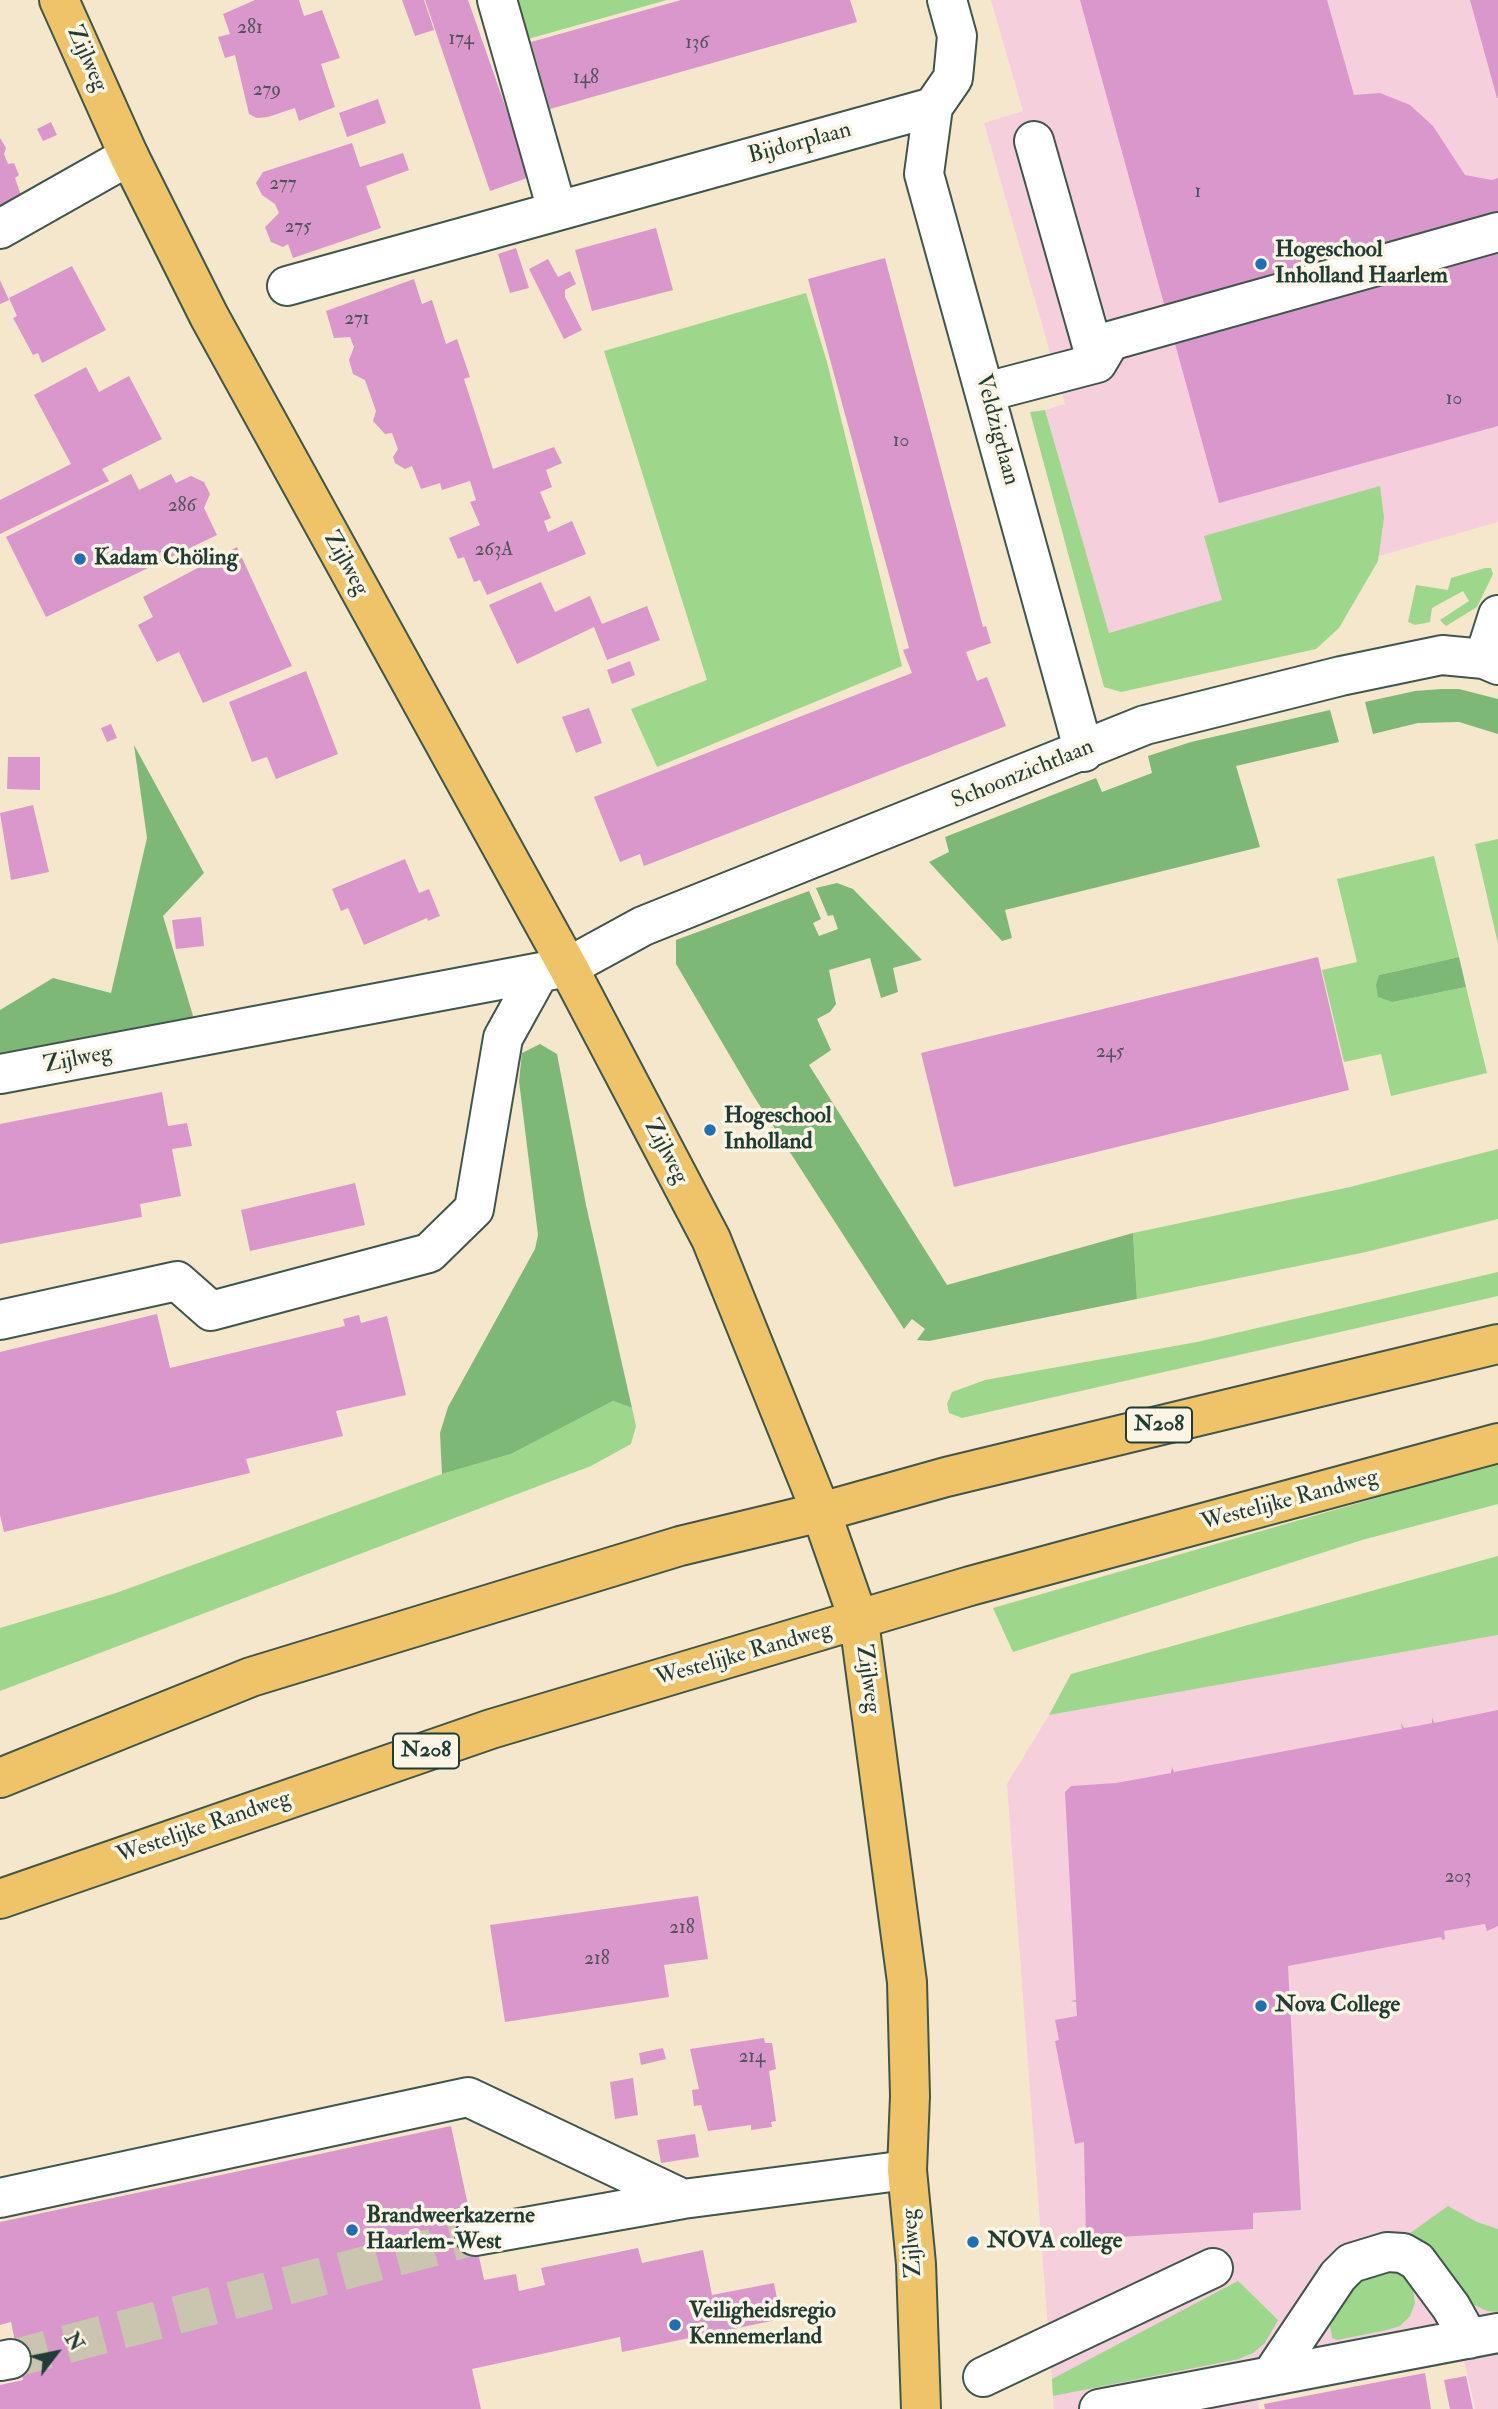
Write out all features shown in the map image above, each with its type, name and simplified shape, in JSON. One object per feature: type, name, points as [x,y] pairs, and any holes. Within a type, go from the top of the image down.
[{"type":"main road","name":"Zijlweg","points":[[60,0],[129,156],[239,372],[554,970],[711,1239],[821,1512],[859,1622],[907,1982],[910,2096],[907,2170],[916,2264],[921,2409]]},
{"type":"main road","name":"N208","points":[[0,1778],[251,1677],[680,1546],[821,1512],[946,1477],[1498,1344]]},
{"type":"main road","name":"Westelijke Randweg","points":[[0,1899],[491,1729],[859,1622],[970,1586],[1498,1443]]},
{"type":"street","points":[[497,0],[557,211]]},
{"type":"street","points":[[933,107],[953,78],[957,36],[947,0]]},
{"type":"street","name":"Bijdorplaan","points":[[286,286],[933,107]]},
{"type":"street","name":"Veldzigtlaan","points":[[933,107],[924,174],[1084,752]]},
{"type":"street","points":[[1034,141],[1097,363]]},
{"type":"street","points":[[0,229],[129,156]]},
{"type":"street","points":[[986,392],[1097,363],[1110,341],[1498,232]]},
{"type":"street","points":[[1491,662],[1498,615]]},
{"type":"street","name":"Schoonzichtlaan","points":[[554,970],[643,926],[1084,752],[1145,725],[1341,676],[1442,655],[1491,662]]},
{"type":"street","points":[[0,1320],[177,1281],[211,1311],[429,1253],[474,1209],[503,1038],[554,970]]},
{"type":"street","name":"Zijlweg","points":[[0,1074],[554,970]]},
{"type":"street","points":[[0,2198],[468,2097],[683,2199]]},
{"type":"street","points":[[475,2236],[683,2199],[907,2170]]},
{"type":"street","points":[[1271,2376],[1338,2276],[1351,2263],[1387,2252],[1403,2253],[1417,2261],[1451,2307],[1483,2336]]},
{"type":"street","points":[[983,2377],[1213,2268]]},
{"type":"street","points":[[1100,2409],[1483,2336]]},
{"type":"shaded area","name":"Hogeschool Inholland Haarlem","points":[[991,0],[1498,0],[1498,522],[1109,633],[1045,410],[1065,404],[984,123],[1023,111]]},
{"type":"shaded area","name":"Nova College","points":[[1498,1635],[1498,2409],[1475,2409],[1464,2360],[1258,2401],[1259,2409],[1054,2409],[1007,1784],[1049,1715]]},
{"type":"green space","points":[[518,0],[667,0],[528,39]]},
{"type":"green space","points":[[806,293],[827,362],[902,666],[657,767],[631,709],[707,680],[604,351]]},
{"type":"green space","points":[[1045,410],[1109,633],[1222,600],[1204,536],[1380,486],[1384,518],[1378,561],[1339,628],[1316,649],[1121,692],[1104,687],[1030,412]]},
{"type":"green space","points":[[1491,568],[1493,574],[1477,607],[1446,626],[1440,620],[1469,601],[1463,591],[1432,608],[1430,622],[1415,625],[1408,622],[1416,585],[1448,590],[1451,578]]},
{"type":"green space","points":[[1459,689],[1498,699],[1498,734],[1459,722],[1418,723],[1373,734],[1365,702],[1415,691]]},
{"type":"green space","points":[[1330,710],[1339,742],[1236,766],[1260,847],[1005,910],[1012,938],[1002,941],[929,862],[949,852],[945,837],[1096,778],[1102,792],[1152,773],[1148,756],[1191,742]]},
{"type":"green space","points":[[134,745],[204,873],[163,916],[194,1019],[0,1059],[0,1010],[53,978],[111,993],[147,838]]},
{"type":"green space","points":[[1498,839],[1498,944],[1475,844]]},
{"type":"green space","points":[[1434,856],[1459,957],[1379,975],[1393,1002],[1466,987],[1487,1073],[1391,1096],[1381,1054],[1344,1062],[1322,970],[1357,962],[1337,879]]},
{"type":"green space","points":[[837,883],[853,889],[922,960],[893,968],[898,992],[881,998],[870,958],[829,970],[836,1004],[830,1012],[817,1019],[831,1050],[809,1065],[947,1285],[1133,1233],[1137,1299],[929,1341],[917,1340],[925,1329],[912,1319],[904,1329],[753,1095],[676,964],[676,940],[809,891],[821,919],[813,923],[819,936],[838,929],[833,915],[828,916],[816,888]]},
{"type":"green space","points":[[1459,957],[1466,987],[1393,1002],[1378,997],[1376,985],[1379,975]]},
{"type":"green space","points":[[540,1044],[557,1054],[586,1205],[632,1408],[613,1401],[511,1454],[442,1474],[440,1433],[448,1407],[535,1249],[538,1235],[519,1081],[522,1053]]},
{"type":"green space","points":[[1498,1149],[1498,1219],[1366,1252],[1137,1299],[1133,1233],[1350,1187]]},
{"type":"green space","points":[[1498,1272],[1498,1296],[962,1418],[949,1413],[947,1404],[952,1392],[985,1380],[1197,1342]]},
{"type":"green space","points":[[613,1401],[632,1408],[636,1426],[631,1444],[591,1466],[0,1691],[0,1628],[116,1593],[442,1474],[511,1454]]},
{"type":"green space","points":[[1498,1463],[1498,1504],[1362,1540],[1013,1652],[993,1608]]},
{"type":"green space","points":[[1498,1556],[1498,1635],[1049,1715],[1071,1674]]},
{"type":"green space","points":[[1448,2206],[1477,2222],[1498,2229],[1498,2312],[1487,2311],[1472,2304],[1435,2253],[1406,2236]]},
{"type":"green space","points":[[1395,2270],[1406,2277],[1413,2289],[1415,2303],[1410,2316],[1400,2326],[1387,2330],[1337,2340],[1332,2338],[1330,2325],[1358,2282],[1368,2273]]},
{"type":"green space","points":[[1238,2281],[1278,2320],[1265,2343],[1253,2353],[1239,2359],[1053,2396],[1052,2379]]},
{"type":"building","points":[[255,0],[299,0],[304,16],[322,10],[340,58],[321,64],[335,107],[299,121],[295,108],[268,117],[257,118],[249,114],[235,55],[225,58],[218,37],[230,34],[223,14]]},
{"type":"building","points":[[402,0],[424,0],[434,30],[415,36]]},
{"type":"building","points":[[425,0],[468,0],[530,177],[490,191]]},
{"type":"building","points":[[681,0],[850,0],[857,22],[550,109],[531,42]]},
{"type":"building","points":[[1080,0],[1327,0],[1354,95],[1380,93],[1410,105],[1433,126],[1465,175],[1492,180],[1498,178],[1498,426],[1219,503]]},
{"type":"building","points":[[1470,0],[1498,0],[1498,98],[1497,98]]},
{"type":"building","points":[[378,99],[386,123],[347,137],[339,113]]},
{"type":"building","points":[[51,122],[57,135],[43,141],[37,129]]},
{"type":"building","points":[[0,138],[6,148],[4,154],[8,164],[14,163],[19,175],[15,178],[24,204],[0,215]]},
{"type":"building","points":[[352,143],[360,167],[403,153],[409,170],[366,186],[381,228],[293,258],[288,244],[283,247],[271,242],[265,227],[279,213],[275,204],[262,195],[256,183],[263,172]]},
{"type":"building","points":[[656,228],[673,290],[592,311],[575,250]]},
{"type":"building","points":[[516,248],[529,288],[510,293],[498,254]]},
{"type":"building","points":[[885,258],[983,627],[986,626],[991,643],[966,652],[977,681],[987,677],[1006,726],[644,866],[640,854],[620,862],[594,797],[912,673],[903,650],[909,648],[808,279]]},
{"type":"building","points":[[548,259],[558,277],[570,271],[576,284],[565,290],[565,297],[582,330],[564,339],[529,269]]},
{"type":"building","points":[[72,266],[106,330],[42,363],[38,353],[33,355],[13,318],[17,316],[9,298]]},
{"type":"building","points":[[414,279],[422,304],[432,300],[446,344],[457,339],[470,377],[464,379],[493,469],[554,447],[562,463],[546,470],[552,487],[540,492],[551,518],[544,521],[548,532],[572,521],[586,554],[487,595],[480,580],[474,582],[464,557],[458,559],[449,538],[480,525],[470,502],[476,500],[470,481],[442,490],[440,483],[421,489],[412,466],[405,469],[395,463],[393,457],[398,449],[392,433],[385,434],[373,421],[376,411],[365,380],[353,374],[349,360],[354,347],[350,337],[334,338],[326,311]]},
{"type":"building","points":[[0,280],[9,300],[0,304]]},
{"type":"building","points":[[86,367],[99,392],[129,376],[162,439],[102,469],[109,481],[0,534],[0,500],[71,464],[34,395]]},
{"type":"building","points":[[131,474],[139,490],[171,474],[176,483],[191,476],[204,482],[210,494],[204,508],[217,535],[46,617],[6,537]]},
{"type":"building","points":[[237,547],[292,666],[203,703],[179,652],[157,662],[138,625],[153,617],[143,597]]},
{"type":"building","points":[[541,582],[555,612],[590,596],[602,624],[647,606],[660,640],[607,660],[594,627],[517,664],[489,605]]},
{"type":"building","points":[[630,661],[635,675],[612,684],[607,670]]},
{"type":"building","points":[[306,671],[338,754],[276,779],[267,757],[252,762],[229,702]]},
{"type":"building","points":[[589,708],[602,743],[576,753],[562,717]]},
{"type":"building","points":[[111,724],[117,738],[107,742],[101,728]]},
{"type":"building","points":[[8,757],[40,757],[40,790],[7,789]]},
{"type":"building","points":[[33,805],[49,872],[11,880],[0,813]]},
{"type":"building","points":[[405,859],[419,893],[429,889],[440,916],[428,921],[427,918],[364,945],[348,908],[341,911],[332,889]]},
{"type":"building","points":[[201,917],[204,946],[176,949],[172,920]]},
{"type":"building","points":[[1318,957],[1349,1090],[954,1187],[921,1053]]},
{"type":"building","points":[[162,1092],[168,1126],[187,1123],[192,1146],[172,1149],[181,1196],[140,1204],[142,1217],[0,1244],[0,1124]]},
{"type":"building","points":[[355,1183],[365,1225],[250,1251],[241,1210]]},
{"type":"building","points":[[157,1314],[170,1368],[345,1326],[343,1319],[359,1315],[361,1323],[387,1316],[406,1395],[336,1411],[343,1436],[246,1459],[250,1473],[4,1532],[0,1515],[0,1352]]},
{"type":"building","points":[[1498,1710],[1498,1926],[1487,1931],[1485,1924],[1444,1931],[1445,1939],[1442,1940],[1441,1937],[1288,1966],[1301,2210],[1253,2213],[1253,2229],[1086,2239],[1084,2142],[1075,2144],[1055,2041],[1059,2040],[1055,2020],[1077,2016],[1076,2002],[1071,2001],[1076,2000],[1065,1792],[1071,1786],[1116,1783],[1171,1773],[1172,1767],[1174,1772],[1402,1729],[1401,1723],[1404,1728],[1432,1723],[1432,1717],[1434,1723]]},
{"type":"building","points":[[698,1896],[708,1959],[664,1965],[669,1997],[505,2022],[490,1925]]},
{"type":"building","points":[[764,2038],[765,2043],[772,2043],[776,2069],[769,2071],[776,2121],[771,2122],[772,2127],[751,2130],[751,2125],[708,2131],[701,2105],[694,2106],[692,2090],[699,2089],[690,2049]]},
{"type":"building","points":[[663,2048],[666,2059],[641,2065],[639,2053]]},
{"type":"building","points":[[633,2078],[638,2115],[615,2119],[610,2082]]},
{"type":"building","points":[[451,2126],[484,2280],[516,2274],[519,2291],[545,2285],[541,2268],[638,2248],[642,2263],[703,2250],[712,2295],[774,2283],[781,2319],[622,2352],[620,2337],[472,2369],[481,2409],[0,2409],[0,2385],[23,2380],[11,2322],[0,2325],[0,2222]]},
{"type":"building","points":[[695,2134],[699,2157],[661,2163],[657,2140]]},
{"type":"building","points":[[1425,2373],[1431,2409],[1265,2409],[1264,2404]]},
{"type":"building","points":[[1466,2376],[1473,2409],[1450,2409],[1444,2380]]},
{"type":"tunnel","points":[[11,2359],[475,2236]]},
{"type":"place","name":"Hogeschool Inholland Haarlem","points":[[1261,264]]},
{"type":"place","name":"Kadam Chöling","points":[[80,559]]},
{"type":"place","name":"Hogeschool Inholland","points":[[710,1130]]},
{"type":"place","name":"Nova College","points":[[1261,2006]]},
{"type":"place","name":"Brandweerkazerne Haarlem-West","points":[[352,2230]]},
{"type":"place","name":"NOVA college","points":[[973,2242]]},
{"type":"place","name":"Veiligheidsregio Kennemerland","points":[[675,2325]]}]
